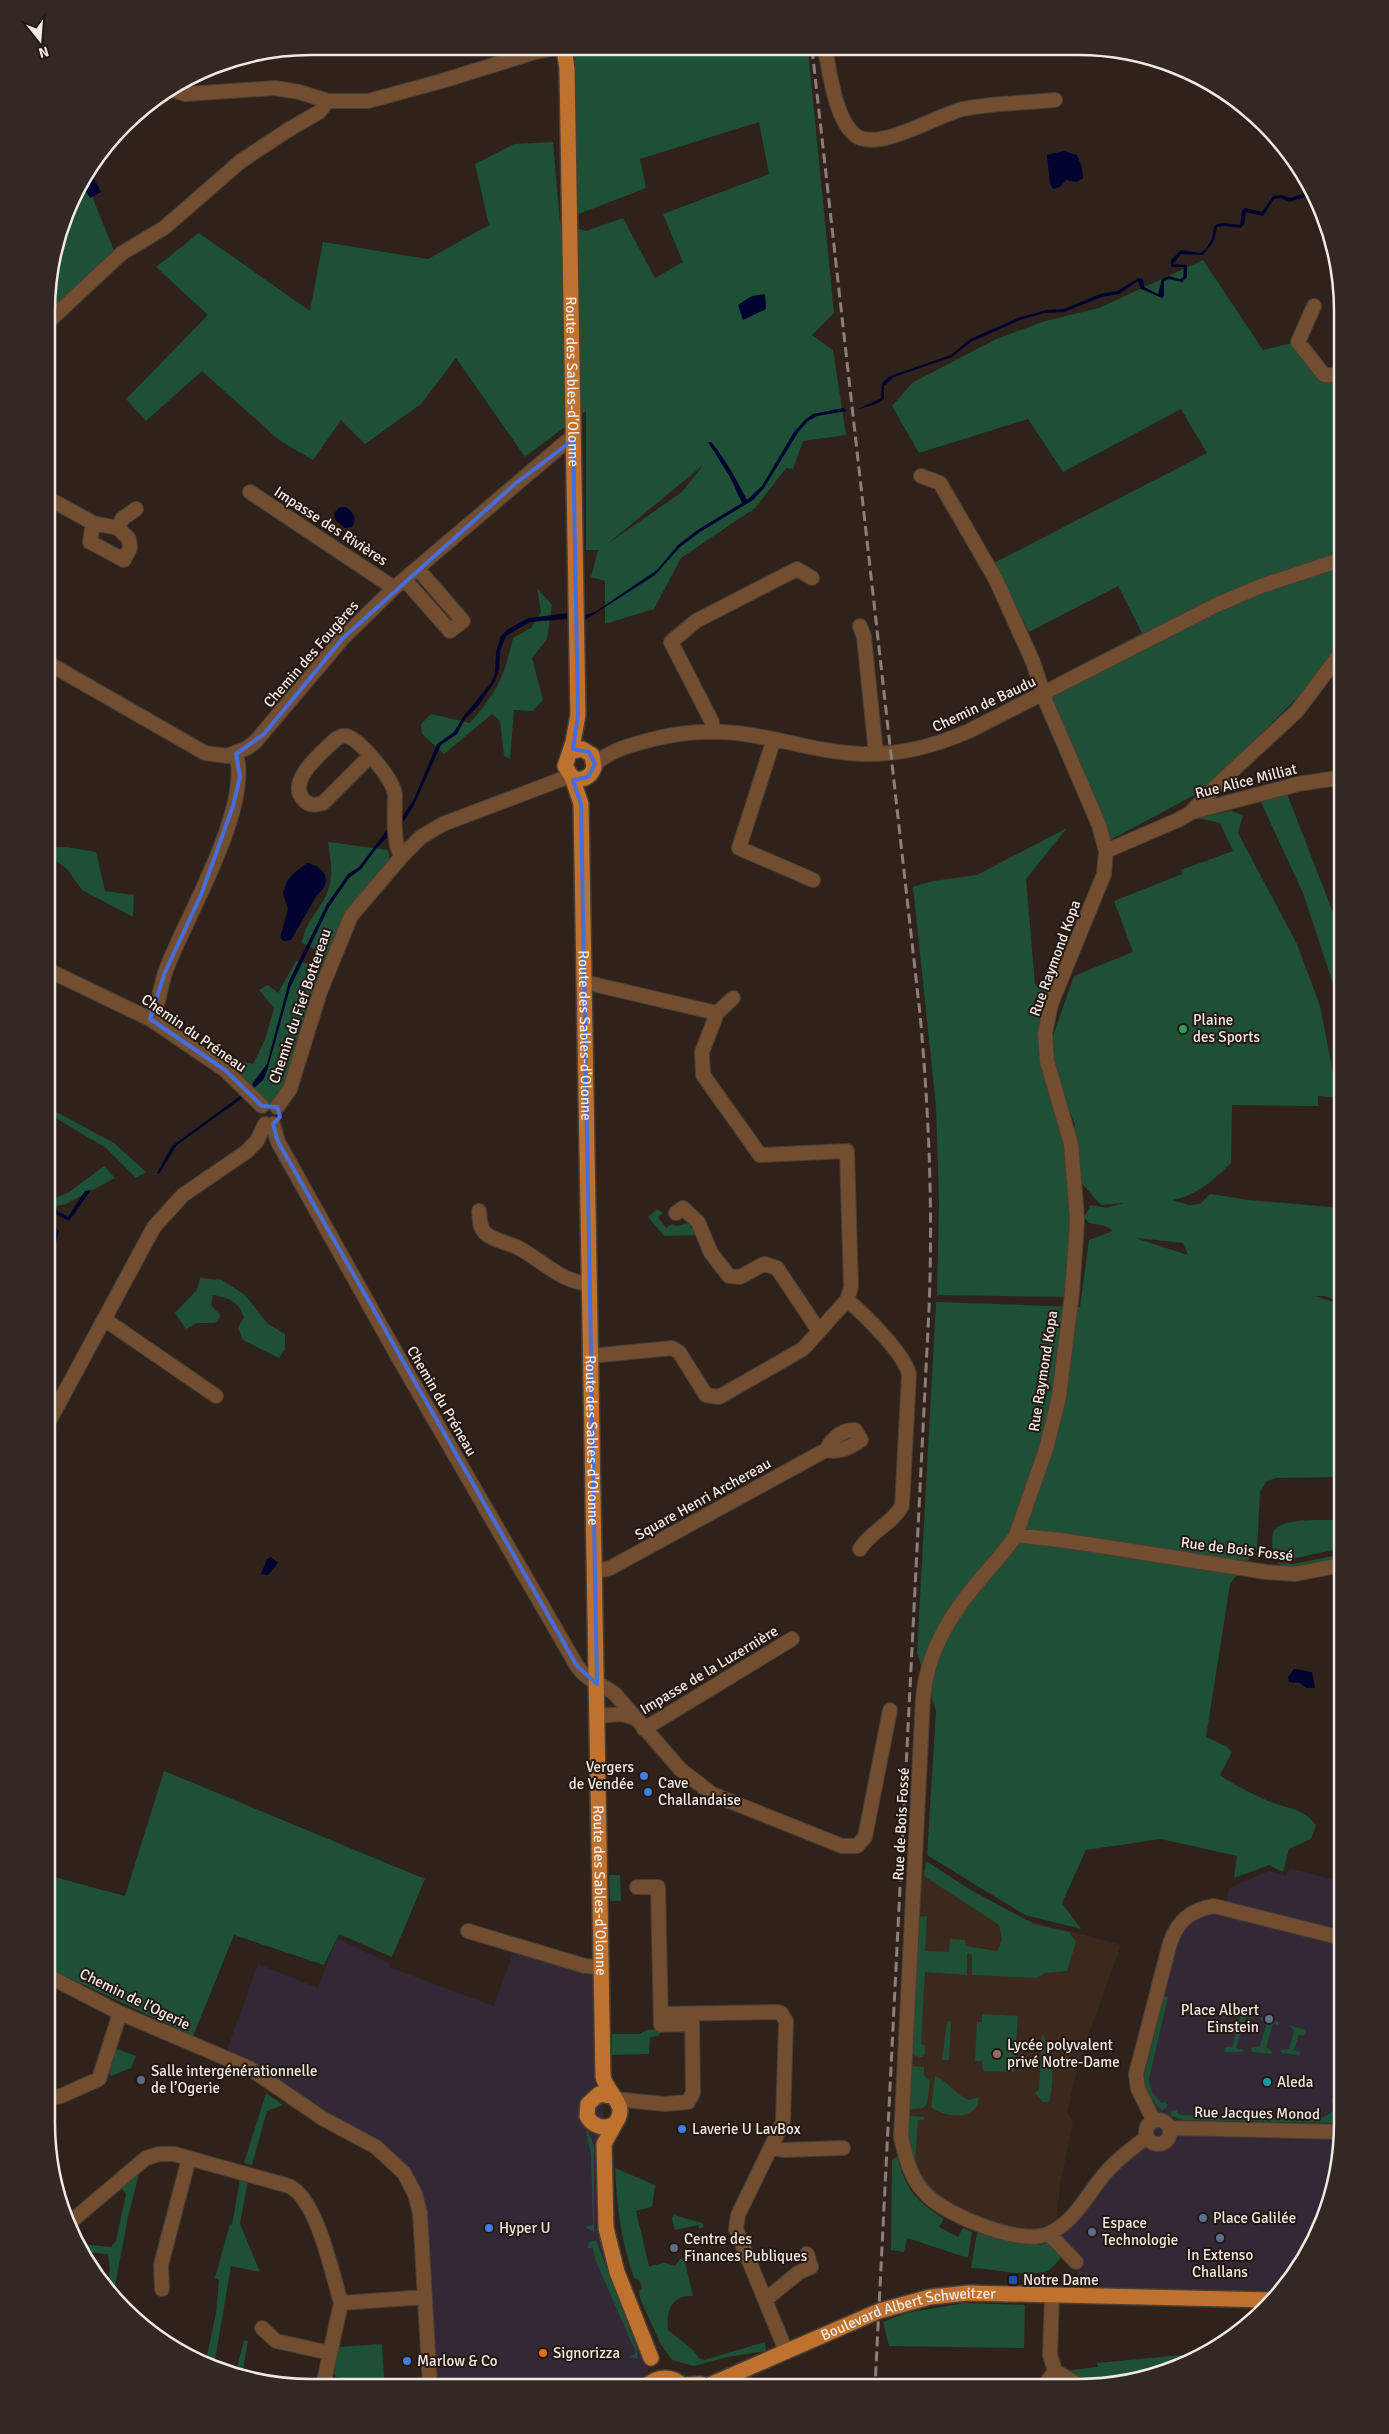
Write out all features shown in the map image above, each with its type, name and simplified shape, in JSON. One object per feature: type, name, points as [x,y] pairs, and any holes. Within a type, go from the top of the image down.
[{"type":"main road","name":"Route des Sables-d'Olonne","points":[[565,55],[567,69],[570,198],[578,715],[569,768],[581,804]]},
{"type":"main road","name":"Route des Sables-d'Olonne","points":[[578,715],[590,761],[581,804],[590,1356],[598,1716],[603,2077],[613,2097]]},
{"type":"main road","points":[[578,749],[590,761],[580,779],[569,768],[578,749]]},
{"type":"main road","name":"Route des Sables-d'Olonne","points":[[592,2098],[603,2077]]},
{"type":"main road","points":[[604,2144],[617,2120],[620,2107],[613,2097],[602,2094],[592,2098],[586,2111],[604,2144],[605,2212],[609,2242],[617,2272],[651,2358],[656,2360],[667,2377],[671,2379]]},
{"type":"main road","points":[[592,2123],[604,2128],[617,2120]]},
{"type":"main road","name":"Boulevard Albert Schweitzer","points":[[723,2379],[878,2311],[922,2299],[968,2293],[1261,2302]]},
{"type":"main road","points":[[647,2379],[648,2362],[651,2358]]},
{"type":"main road","points":[[658,2379],[667,2377]]},
{"type":"street","points":[[178,92],[186,94],[275,88],[299,92],[328,101],[368,101],[442,81],[525,55]]},
{"type":"street","points":[[826,55],[833,88],[844,122],[856,136],[864,140],[887,138],[962,110],[1055,100]]},
{"type":"street","points":[[55,315],[122,253],[164,228],[242,161],[319,112],[328,101]]},
{"type":"street","points":[[1314,306],[1298,342],[1324,375],[1334,375]]},
{"type":"street","name":"Chemin des Fougères","points":[[236,754],[247,748],[264,734],[343,638],[400,584],[567,440],[573,440]]},
{"type":"street","name":"Rue Raymond Kopa","points":[[921,476],[940,483],[996,580],[1034,662],[1043,694],[1089,799],[1106,851],[1104,874],[1051,1004],[1045,1033],[1047,1061],[1071,1144],[1076,1202],[1076,1238],[1072,1293],[1059,1398],[1046,1449],[1016,1535]]},
{"type":"street","name":"Impasse des Rivières","points":[[250,492],[400,584],[450,631],[463,621],[418,569]]},
{"type":"street","points":[[55,502],[93,523],[118,528],[129,539],[130,548],[124,560],[90,542],[93,523]]},
{"type":"street","points":[[118,528],[122,520],[136,509]]},
{"type":"street","name":"Chemin de Baudu","points":[[590,761],[614,751],[664,736],[712,732],[736,732],[849,753],[903,752],[948,741],[1214,606],[1261,586],[1334,562]]},
{"type":"street","points":[[712,732],[712,722],[671,642],[696,621],[797,569],[812,578]]},
{"type":"street","points":[[860,626],[864,637],[876,754]]},
{"type":"street","points":[[1192,812],[1214,787],[1297,711],[1334,662]]},
{"type":"street","points":[[55,667],[206,753],[227,756],[236,754],[240,778],[233,806],[201,895],[165,972],[157,1005],[150,1019]]},
{"type":"street","points":[[370,757],[323,803],[316,805],[307,803],[300,795],[298,785],[304,772],[336,739],[343,736],[349,737],[370,757],[385,772],[392,782],[394,795],[393,819],[397,846],[402,856]]},
{"type":"street","points":[[774,739],[739,848],[813,880]]},
{"type":"street","name":"Chemin du Fief Bottereau","points":[[278,1107],[290,1088],[320,992],[351,916],[402,856],[432,830],[545,783],[569,768]]},
{"type":"street","name":"Rue Alice Milliat","points":[[1106,851],[1178,820],[1192,812],[1298,784],[1334,779]]},
{"type":"street","name":"Chemin du Préneau","points":[[55,973],[150,1019],[224,1070],[262,1106]]},
{"type":"street","points":[[584,982],[717,1013]]},
{"type":"street","points":[[590,1356],[672,1348],[679,1352],[706,1395],[719,1397],[803,1349],[847,1300],[851,1287],[847,1151],[760,1154],[703,1074],[702,1052],[717,1013],[733,998]]},
{"type":"street","points":[[55,1411],[154,1227],[172,1205],[198,1184],[246,1152],[257,1141],[269,1124],[280,1117],[278,1107],[272,1103],[262,1106],[258,1116],[269,1124]]},
{"type":"street","name":"Chemin du Préneau","points":[[269,1124],[400,1362],[577,1666],[585,1677],[605,1686],[615,1694],[680,1769],[712,1794],[842,1846],[857,1846],[864,1838],[890,1710]]},
{"type":"street","points":[[676,1213],[683,1208],[698,1222],[711,1253],[729,1276],[740,1277],[764,1264],[777,1268],[819,1331]]},
{"type":"street","points":[[479,1211],[480,1224],[485,1233],[519,1248],[558,1275],[578,1283],[589,1284]]},
{"type":"street","points":[[847,1300],[862,1313],[900,1356],[908,1368],[909,1375],[902,1506],[895,1518],[866,1538],[860,1549]]},
{"type":"street","points":[[104,1319],[216,1396]]},
{"type":"street","name":"Square Henri Archereau","points":[[594,1572],[610,1568],[826,1450]]},
{"type":"street","name":"Rue de Bois Fossé","points":[[1148,2137],[1111,2166],[1069,2221],[1049,2234],[1027,2238],[975,2224],[949,2212],[926,2195],[907,2167],[901,2137],[925,1679],[933,1649],[946,1625],[967,1595],[1002,1556],[1016,1535],[1068,1541],[1266,1572],[1295,1574],[1334,1567]]},
{"type":"street","name":"Impasse de la Luzernière","points":[[644,1729],[792,1638]]},
{"type":"street","points":[[598,1716],[622,1714],[634,1718]]},
{"type":"street","points":[[637,1887],[658,1886],[661,2024],[692,2019],[781,2013],[786,2021],[783,2122],[738,2215],[736,2230],[786,2351]]},
{"type":"street","points":[[1154,2121],[1138,2089],[1136,2074],[1170,1942],[1178,1924],[1195,1911],[1214,1906],[1334,1936]]},
{"type":"street","points":[[468,1931],[584,1966],[601,1967]]},
{"type":"street","name":"Chemin de l'Ogerie","points":[[55,1980],[120,2013],[209,2053],[250,2068],[322,2118],[376,2147],[400,2167],[415,2194],[420,2213],[430,2379]]},
{"type":"street","points":[[55,2097],[99,2079],[120,2013]]},
{"type":"street","points":[[613,2097],[647,2102],[684,2104],[692,2098],[692,2019]]},
{"type":"street","points":[[617,2120],[628,2111],[647,2102]]},
{"type":"street","points":[[1161,2120],[1170,2128],[1171,2135],[1162,2144],[1156,2144],[1148,2137],[1146,2129],[1154,2121],[1161,2120]]},
{"type":"street","name":"Rue Jacques Monod","points":[[1170,2128],[1333,2132]]},
{"type":"street","points":[[771,2147],[783,2150],[843,2148]]},
{"type":"street","points":[[73,2219],[146,2158],[166,2154],[190,2158],[288,2186],[300,2193],[314,2216],[341,2303],[324,2379]]},
{"type":"street","points":[[162,2289],[161,2265],[190,2158]]},
{"type":"street","points":[[1049,2234],[1076,2262]]},
{"type":"street","points":[[765,2300],[798,2273],[811,2268],[807,2254]]},
{"type":"street","points":[[1052,2296],[1050,2355],[1055,2371],[1068,2379]]},
{"type":"street","points":[[341,2303],[425,2297]]},
{"type":"street","points":[[262,2328],[276,2342],[330,2353]]},
{"type":"street","points":[[1049,2379],[1055,2371]]},
{"type":"highlighted area","points":[[573,440],[578,715],[573,749],[589,752],[595,764],[588,777],[573,780],[581,804],[597,1684],[577,1666],[278,1142],[273,1124],[280,1117],[277,1107],[262,1106],[225,1070],[150,1019],[165,972],[201,895],[233,806],[240,777],[236,754],[264,734],[343,638],[516,483]]},
{"type":"shaded area","points":[[1289,1868],[1334,1880],[1334,2123],[1332,2157],[1325,2189],[1308,2236],[1291,2265],[1272,2291],[1078,2289],[1078,2260],[1047,2231],[1066,2219],[1132,2144],[1150,2119],[1130,2076],[1168,1930],[1187,1909],[1226,1902],[1229,1888],[1269,1871],[1286,1876]]},
{"type":"shaded area","name":"Lycée polyvalent privé Notre-Dame","points":[[921,1869],[981,1912],[1016,1917],[1121,1945],[1078,2064],[1067,2113],[1073,2121],[1060,2185],[1057,2221],[1046,2226],[1016,2229],[978,2217],[945,2202],[928,2186],[914,2164],[908,2136]]},
{"type":"shaded area","points":[[337,1938],[390,1964],[389,1967],[494,2006],[516,1944],[601,1967],[605,2212],[648,2362],[648,2379],[430,2379],[420,2213],[400,2167],[224,2058],[258,1964],[318,1988]]},
{"type":"green space","points":[[573,55],[809,55],[834,313],[812,335],[833,350],[846,435],[803,441],[793,469],[786,468],[755,508],[681,558],[654,609],[605,624],[605,581],[591,577],[598,550],[586,550],[586,411],[525,457],[456,358],[421,404],[365,444],[341,420],[313,460],[279,440],[202,371],[146,421],[126,399],[208,315],[156,267],[199,233],[310,311],[323,242],[428,259],[489,225],[475,164],[514,144],[553,142],[560,223],[586,231],[623,218],[655,278],[683,262],[663,214],[769,174],[759,122],[640,159],[646,188],[576,215]],"holes":[[[702,466],[682,492],[606,545]]]},
{"type":"green space","points":[[88,186],[115,253],[55,311],[57,277],[64,245],[74,213]]},
{"type":"green space","points":[[1203,260],[1263,350],[1293,343],[1334,374],[1334,650],[1306,689],[1204,790],[1108,841],[1051,700],[1050,681],[1142,633],[1118,586],[1029,632],[994,563],[1207,453],[1181,409],[1063,472],[1028,419],[919,453],[892,406],[912,383],[996,339],[1045,321],[1099,308]]},
{"type":"green space","points":[[537,588],[552,605],[547,639],[532,658],[543,700],[533,711],[514,710],[510,759],[504,756],[500,721],[492,714],[444,754],[422,734],[421,724],[431,714],[470,723],[487,702],[498,684],[513,638],[531,628],[541,612]]},
{"type":"green space","points":[[1287,794],[1334,915],[1334,987],[1303,893],[1260,800]]},
{"type":"green space","points":[[1231,811],[1243,815],[1238,833],[1297,944],[1320,1006],[1334,1078],[1334,1098],[1318,1096],[1318,1106],[1232,1105],[1231,1163],[1212,1181],[1197,1191],[1172,1200],[1189,1205],[1200,1204],[1210,1194],[1249,1200],[1334,1207],[1334,1300],[1325,1296],[1315,1296],[1334,1302],[1334,1477],[1275,1478],[1266,1482],[1260,1492],[1257,1549],[1230,1584],[1206,1737],[1226,1746],[1232,1752],[1220,1775],[1237,1786],[1268,1801],[1306,1815],[1316,1825],[1311,1839],[1289,1849],[1283,1872],[1269,1865],[1234,1878],[1237,1856],[1161,1839],[1086,1850],[1062,1903],[1081,1929],[1025,1915],[927,1855],[936,1711],[917,1653],[936,1302],[1080,1307],[1089,1240],[1113,1231],[1105,1226],[1089,1223],[1084,1217],[1091,1205],[1106,1208],[1124,1203],[1101,1205],[1077,1178],[1075,1125],[1052,1064],[1050,1044],[1074,976],[1133,952],[1114,901],[1182,874],[1181,870],[1233,851],[1220,823],[1198,818]],"holes":[[[1138,1238],[1183,1243],[1188,1255],[1138,1239]]]},
{"type":"green space","points":[[1067,828],[1026,879],[1035,985],[1050,992],[1041,1019],[1062,1121],[1072,1198],[1067,1297],[937,1295],[939,1201],[936,1106],[913,887],[933,881],[977,875]]},
{"type":"green space","points":[[328,842],[388,850],[390,859],[344,915],[332,942],[277,1108],[270,1111],[230,1065],[235,1060],[253,1064],[265,1040],[274,1008],[259,990],[268,985],[278,993],[296,961],[319,966],[320,951],[302,943],[303,935],[322,903],[330,884],[331,866]]},
{"type":"green space","points":[[55,847],[68,847],[96,852],[105,891],[134,895],[133,917],[82,890],[67,869],[55,860]]},
{"type":"green space","points":[[55,1111],[114,1143],[146,1172],[136,1178],[106,1148],[55,1118]]},
{"type":"green space","points":[[104,1166],[115,1178],[66,1204],[55,1206],[55,1198],[68,1193]]},
{"type":"green space","points":[[657,1209],[663,1213],[658,1217],[666,1228],[672,1224],[677,1226],[688,1223],[698,1235],[664,1236],[648,1217]]},
{"type":"green space","points":[[200,1278],[222,1280],[245,1295],[268,1324],[285,1334],[285,1349],[279,1358],[243,1340],[238,1328],[244,1317],[242,1312],[233,1301],[224,1297],[213,1295],[211,1305],[221,1316],[215,1323],[197,1323],[186,1329],[175,1313],[197,1290]]},
{"type":"green space","points":[[1334,1520],[1334,1550],[1292,1559],[1274,1557],[1272,1536],[1277,1528],[1293,1522]]},
{"type":"green space","points":[[1334,1556],[1334,1562],[1309,1567],[1291,1568],[1277,1562],[1293,1564]]},
{"type":"green space","points":[[164,1771],[425,1879],[392,1957],[339,1934],[324,1965],[234,1935],[193,2036],[55,1971],[55,1877],[125,1896]]},
{"type":"green space","points":[[926,1861],[969,1889],[1034,1924],[1069,1932],[1076,1942],[1067,1971],[1045,1973],[1037,1978],[972,1975],[972,1955],[967,1953],[967,1975],[925,1972],[921,2044],[925,2045],[925,2054],[922,2057],[915,2056],[910,2051],[916,1917],[927,1916],[925,1951],[949,1952],[950,1939],[965,1940],[966,1946],[997,1951],[1002,1940],[999,1925],[924,1876]]},
{"type":"green space","points":[[609,1875],[620,1875],[621,1901],[610,1901]]},
{"type":"green space","points":[[1164,1996],[1168,1997],[1149,2079],[1152,2092],[1161,2103],[1166,2102],[1168,2105],[1162,2111],[1146,2091],[1144,2077]]},
{"type":"green space","points":[[1234,2011],[1250,2014],[1253,2019],[1246,2017],[1236,2048],[1244,2050],[1243,2052],[1224,2052],[1225,2047],[1232,2047],[1240,2016],[1234,2013]]},
{"type":"green space","points":[[982,2014],[1018,2016],[1014,2072],[983,2071],[982,2061],[975,2061],[977,2022],[982,2022]]},
{"type":"green space","points":[[1261,2017],[1279,2022],[1279,2025],[1273,2024],[1266,2047],[1272,2051],[1271,2054],[1252,2052],[1251,2048],[1260,2046],[1266,2025],[1266,2022],[1260,2020]]},
{"type":"green space","points":[[947,2021],[951,2022],[949,2060],[942,2060]]},
{"type":"green space","points":[[1289,2025],[1306,2030],[1304,2036],[1299,2035],[1294,2050],[1301,2052],[1299,2055],[1282,2053],[1280,2050],[1289,2049],[1294,2031]]},
{"type":"green space","points":[[665,2029],[658,2036],[650,2037],[649,2054],[612,2055],[612,2034],[640,2034],[646,2030]]},
{"type":"green space","points":[[1042,2033],[1049,2050],[1052,2067],[1049,2102],[1043,2102],[1035,2093],[1039,2090]]},
{"type":"green space","points":[[114,2048],[136,2056],[131,2068],[111,2076],[107,2068]]},
{"type":"green space","points":[[914,2066],[924,2067],[924,2075],[930,2081],[927,2103],[923,2108],[911,2109],[907,2103],[909,2069]]},
{"type":"green space","points":[[935,2076],[969,2100],[979,2097],[973,2111],[960,2116],[945,2114],[931,2107]]},
{"type":"green space","points":[[266,2093],[283,2105],[267,2111],[252,2165],[244,2163]]},
{"type":"green space","points":[[1178,2109],[1177,2113],[1182,2115],[1313,2119],[1324,2117],[1334,2111],[1334,2123],[1183,2120],[1172,2116],[1170,2112]]},
{"type":"green space","points":[[911,2116],[924,2117],[924,2120],[918,2120],[915,2163],[907,2152],[906,2119]]},
{"type":"green space","points":[[588,2131],[594,2146],[594,2232],[585,2227],[593,2225],[591,2155],[586,2132]]},
{"type":"green space","points":[[897,2156],[904,2178],[913,2193],[926,2206],[944,2219],[939,2227],[958,2237],[963,2228],[972,2232],[968,2258],[907,2238],[904,2252],[891,2250],[892,2160]]},
{"type":"green space","points":[[615,2168],[655,2185],[652,2207],[636,2211],[649,2266],[665,2263],[675,2266],[680,2259],[684,2258],[693,2296],[680,2298],[671,2306],[668,2317],[668,2330],[693,2350],[700,2359],[704,2360],[765,2342],[766,2351],[727,2357],[694,2366],[672,2360],[660,2343],[640,2298],[639,2291],[642,2287],[639,2280],[634,2278],[620,2224]]},
{"type":"green space","points":[[140,2170],[128,2217],[115,2288],[108,2280],[110,2270],[108,2254],[90,2253],[86,2245],[111,2247],[116,2241],[126,2194],[120,2187]]},
{"type":"green space","points":[[240,2179],[248,2181],[240,2224],[260,2272],[231,2266],[215,2361],[207,2357],[216,2313],[219,2280],[215,2278],[230,2224],[232,2225]]},
{"type":"green space","points":[[674,2215],[702,2223],[704,2227],[699,2229],[698,2225],[675,2230],[672,2218]]},
{"type":"green space","points":[[977,2233],[1041,2245],[1051,2242],[1065,2252],[1049,2270],[1041,2272],[1022,2273],[971,2268]]},
{"type":"green space","points":[[596,2240],[637,2349],[638,2359],[630,2357],[636,2353],[595,2259],[593,2248],[587,2248],[589,2242]]},
{"type":"green space","points":[[964,2303],[1025,2305],[1024,2348],[889,2346],[883,2322],[906,2313]]},
{"type":"green space","points":[[244,2340],[248,2341],[243,2369],[237,2368]]},
{"type":"green space","points":[[382,2344],[384,2379],[344,2379],[336,2377],[332,2369],[336,2347]]},
{"type":"green space","points":[[1188,2355],[1144,2370],[1112,2377],[1081,2379],[1064,2371],[1098,2367],[1097,2363]]},
{"type":"water","points":[[1064,151],[1077,155],[1082,167],[1083,178],[1077,182],[1066,180],[1060,187],[1053,189],[1050,184],[1047,155]]},
{"type":"water","points":[[93,177],[101,192],[90,198],[85,190]]},
{"type":"water","points":[[1305,193],[1307,196],[1289,202],[1281,198],[1274,199],[1263,216],[1246,212],[1244,224],[1241,228],[1217,227],[1214,241],[1203,255],[1181,254],[1173,264],[1187,265],[1187,277],[1182,282],[1169,279],[1164,281],[1164,296],[1162,298],[1141,289],[1138,281],[1119,294],[1102,297],[1064,312],[1044,313],[1020,320],[971,342],[952,357],[894,377],[884,386],[884,399],[876,404],[856,410],[881,398],[882,383],[890,376],[951,355],[970,339],[1020,317],[1047,310],[1064,309],[1100,294],[1117,291],[1139,278],[1143,279],[1144,287],[1158,294],[1162,279],[1169,276],[1179,279],[1183,278],[1184,267],[1171,267],[1171,260],[1181,250],[1200,253],[1206,249],[1212,239],[1214,227],[1217,224],[1240,225],[1242,211],[1245,208],[1262,212],[1273,196],[1282,195],[1290,198]]},
{"type":"water","points":[[765,294],[766,309],[743,320],[738,305],[752,296]]},
{"type":"water","points":[[843,408],[847,411],[817,416],[808,421],[799,431],[764,488],[753,500],[700,532],[680,547],[655,575],[585,620],[585,615],[595,612],[657,570],[678,545],[699,529],[742,503],[730,477],[708,442],[711,442],[722,456],[747,500],[762,486],[794,432],[806,419],[813,414]]},
{"type":"water","points":[[340,507],[346,507],[353,514],[354,521],[352,527],[345,528],[335,520],[334,513]]},
{"type":"water","points":[[569,613],[569,619],[530,622],[506,636],[500,651],[499,669],[495,681],[479,705],[465,719],[457,734],[441,745],[413,807],[399,828],[398,823],[414,799],[437,744],[454,732],[463,717],[491,683],[495,673],[496,652],[501,636],[507,630],[528,618]]},
{"type":"water","points":[[390,826],[392,832],[361,869],[349,878],[329,907],[290,988],[267,1071],[263,1080],[254,1088],[252,1084],[267,1064],[289,981],[327,904],[348,874],[359,867]]},
{"type":"water","points":[[307,863],[323,871],[326,880],[325,885],[317,895],[291,940],[284,941],[280,938],[288,909],[283,893],[287,881]]},
{"type":"water","points":[[243,1094],[245,1096],[177,1145],[159,1174],[157,1173],[172,1146]]},
{"type":"water","points":[[91,1190],[69,1221],[55,1214],[55,1210],[68,1217],[85,1191]]},
{"type":"water","points":[[55,1227],[59,1231],[55,1247]]},
{"type":"water","points":[[271,1557],[278,1563],[268,1575],[261,1574],[267,1559]]},
{"type":"water","points":[[1294,1669],[1312,1672],[1315,1688],[1306,1688],[1300,1683],[1289,1682],[1288,1677]]},
{"type":"railway","points":[[813,55],[920,1014],[926,1088],[931,1235],[929,1309],[875,2379]]},
{"type":"place","name":"Plaine des Sports","points":[[1183,1029]]},
{"type":"place","name":"Vergers de Vendée","points":[[644,1776]]},
{"type":"place","name":"Cave Challandaise","points":[[648,1792]]},
{"type":"place","name":"Place Albert Einstein","points":[[1269,2019]]},
{"type":"place","name":"Lycée polyvalent privé Notre-Dame","points":[[997,2054]]},
{"type":"place","name":"Salle intergénérationnelle de l’Ogerie","points":[[141,2080]]},
{"type":"place","name":"Aleda","points":[[1267,2082]]},
{"type":"place","name":"Laverie U LavBox","points":[[682,2129]]},
{"type":"place","name":"Place Galilée","points":[[1203,2218]]},
{"type":"place","name":"Hyper U","points":[[489,2228]]},
{"type":"place","name":"Espace Technologie","points":[[1092,2232]]},
{"type":"place","name":"In Extenso Challans","points":[[1220,2238]]},
{"type":"place","name":"Centre des Finances Publiques","points":[[674,2248]]},
{"type":"place","name":"Notre Dame","points":[[1013,2280]]},
{"type":"place","name":"Signorizza","points":[[543,2353]]},
{"type":"place","name":"Marlow & Co","points":[[407,2361]]}]
